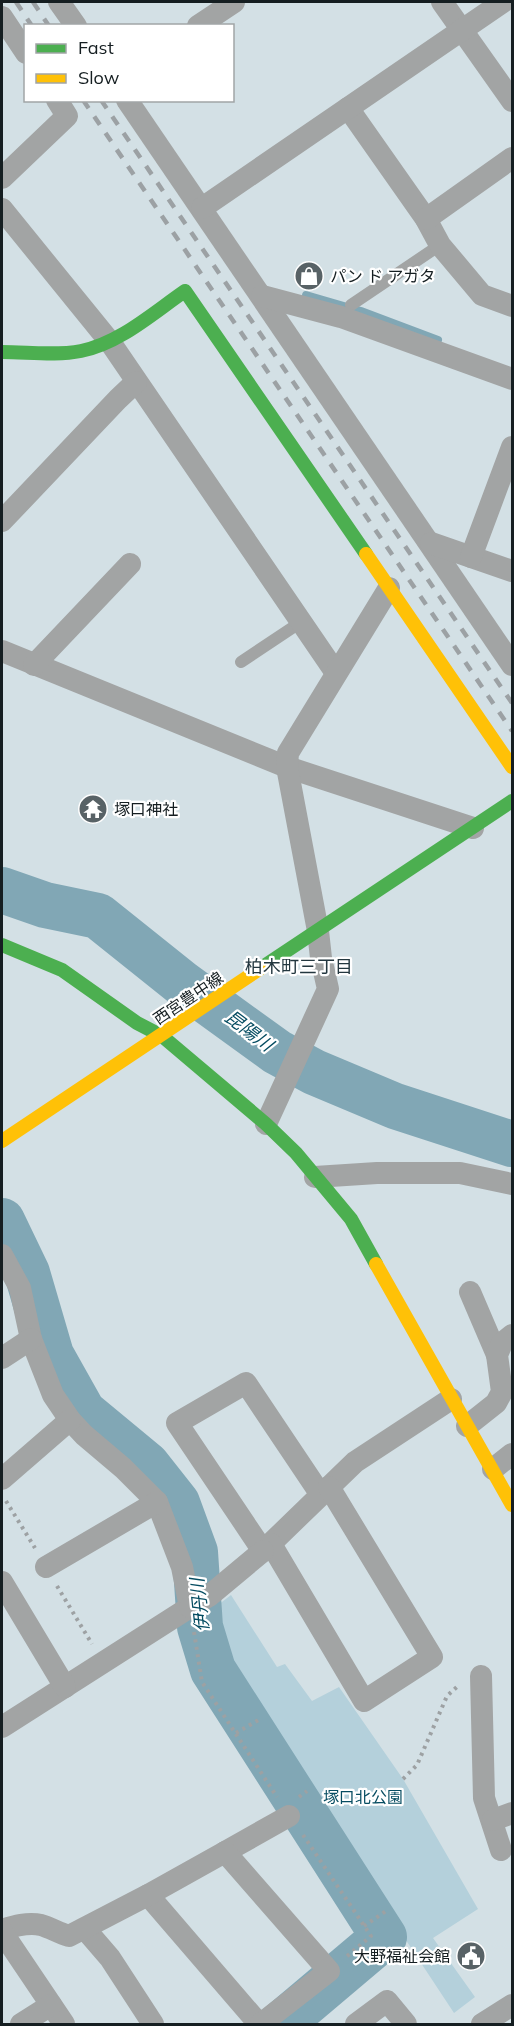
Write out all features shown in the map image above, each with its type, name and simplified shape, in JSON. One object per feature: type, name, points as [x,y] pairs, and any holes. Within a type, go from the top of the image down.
[{"type":"street","points":[[59,2],[75,24]]},
{"type":"street","points":[[201,24],[234,2]]},
{"type":"street","points":[[442,2],[513,101]]},
{"type":"street","points":[[202,208],[503,2]]},
{"type":"street","points":[[2,17],[24,50]]},
{"type":"street","points":[[2,178],[67,116],[58,102]]},
{"type":"street","points":[[128,102],[513,665]]},
{"type":"street","points":[[348,108],[426,219],[440,245],[482,295],[513,306]]},
{"type":"street","points":[[426,219],[513,158]]},
{"type":"street","points":[[2,209],[110,342],[336,673]]},
{"type":"street","points":[[2,352],[62,353],[81,351],[110,342],[184,291],[513,767]]},
{"type":"street","points":[[262,296],[341,317],[513,379]]},
{"type":"street","points":[[2,521],[136,382]]},
{"type":"street","points":[[471,557],[513,447]]},
{"type":"street","points":[[431,543],[513,571]]},
{"type":"street","points":[[34,665],[130,564]]},
{"type":"street","points":[[266,1124],[328,989],[286,767],[288,753],[389,588]]},
{"type":"street","points":[[2,651],[286,767],[473,828]]},
{"type":"street","name":"西宮豊中線","points":[[2,1141],[513,801]]},
{"type":"street","points":[[2,945],[62,970],[137,1023],[162,1036],[266,1124],[296,1153],[351,1219],[513,1505]]},
{"type":"street","points":[[315,1177],[377,1173],[460,1173],[513,1184]]},
{"type":"street","points":[[2,1255],[20,1288],[31,1339],[53,1395],[70,1420],[84,1435],[123,1468],[157,1502],[199,1602]]},
{"type":"street","points":[[467,1426],[496,1403],[502,1392],[497,1354],[470,1292]]},
{"type":"street","points":[[497,1354],[502,1343],[513,1335]]},
{"type":"street","points":[[2,1358],[31,1339]]},
{"type":"street","points":[[246,1383],[325,1491],[432,1657],[364,1701],[267,1548],[177,1423],[246,1383]]},
{"type":"street","points":[[2,1728],[199,1602],[267,1548],[355,1462],[451,1399]]},
{"type":"street","points":[[2,1479],[70,1420]]},
{"type":"street","points":[[493,1469],[513,1454]]},
{"type":"street","points":[[46,1567],[157,1502]]},
{"type":"street","points":[[2,1581],[65,1687]]},
{"type":"street","points":[[481,1676],[484,1798],[503,1817],[501,1850]]},
{"type":"street","points":[[64,2025],[2,1931],[22,1924],[41,1925],[56,1933],[69,1936],[290,1816]]},
{"type":"street","points":[[148,1895],[260,2025],[329,1971],[225,1852]]},
{"type":"street","points":[[85,1929],[110,1958],[153,2025]]},
{"type":"street","points":[[356,2025],[387,2001],[406,2025]]},
{"type":"street","points":[[21,2025],[51,2005]]},
{"type":"street","points":[[482,2025],[513,2005]]},
{"type":"lane","points":[[351,304],[440,245]]},
{"type":"lane","points":[[241,662],[301,622]]},
{"type":"path","points":[[403,1779],[417,1766],[447,1696],[467,1679],[481,1676]]},
{"type":"path","points":[[236,1733],[260,1719]]},
{"type":"path","points":[[364,1926],[386,1911]]},
{"type":"green space","name":"塚口北公園","points":[[231,1595],[277,1667],[285,1664],[312,1701],[339,1687],[403,1779],[478,1909],[433,1938],[475,1997],[454,2013],[260,1719],[213,1641],[209,1612]]},
{"type":"waterway","points":[[306,295],[361,311],[438,340]]},
{"type":"waterway","name":"昆陽川","points":[[2,890],[45,905],[98,916],[183,984],[277,1052],[314,1072],[395,1106],[512,1144]]},
{"type":"waterway","name":"伊丹川","points":[[2,1221],[27,1273],[51,1355],[83,1412],[147,1465],[177,1503],[195,1552],[200,1627],[213,1670],[384,1937],[281,2024]]},
{"type":"railway","points":[[16,2],[31,24]]},
{"type":"railway","points":[[33,2],[48,24]]},
{"type":"railway","points":[[84,102],[512,731]]},
{"type":"railway","points":[[102,102],[512,703]]},
{"type":"traffic: fast","points":[[2,352],[62,353],[95,347],[136,326],[185,291],[366,554]]},
{"type":"traffic: fast","points":[[261,968],[512,801]]},
{"type":"traffic: fast","points":[[2,945],[62,970],[137,1023],[162,1036],[266,1124],[296,1153],[351,1219],[376,1264]]},
{"type":"traffic: slow","points":[[366,554],[512,767]]},
{"type":"traffic: slow","points":[[2,1141],[261,968]]},
{"type":"traffic: slow","points":[[376,1264],[512,1505]]},
{"type":"place","name":"パン ド アガタ","points":[[309,276]]},
{"type":"place","name":"塚口神社","points":[[93,809]]},
{"type":"place","name":"大野福祉会館","points":[[471,1956]]},
{"type":"district","name":"柏木町三丁目","points":[[299,967]]}]
